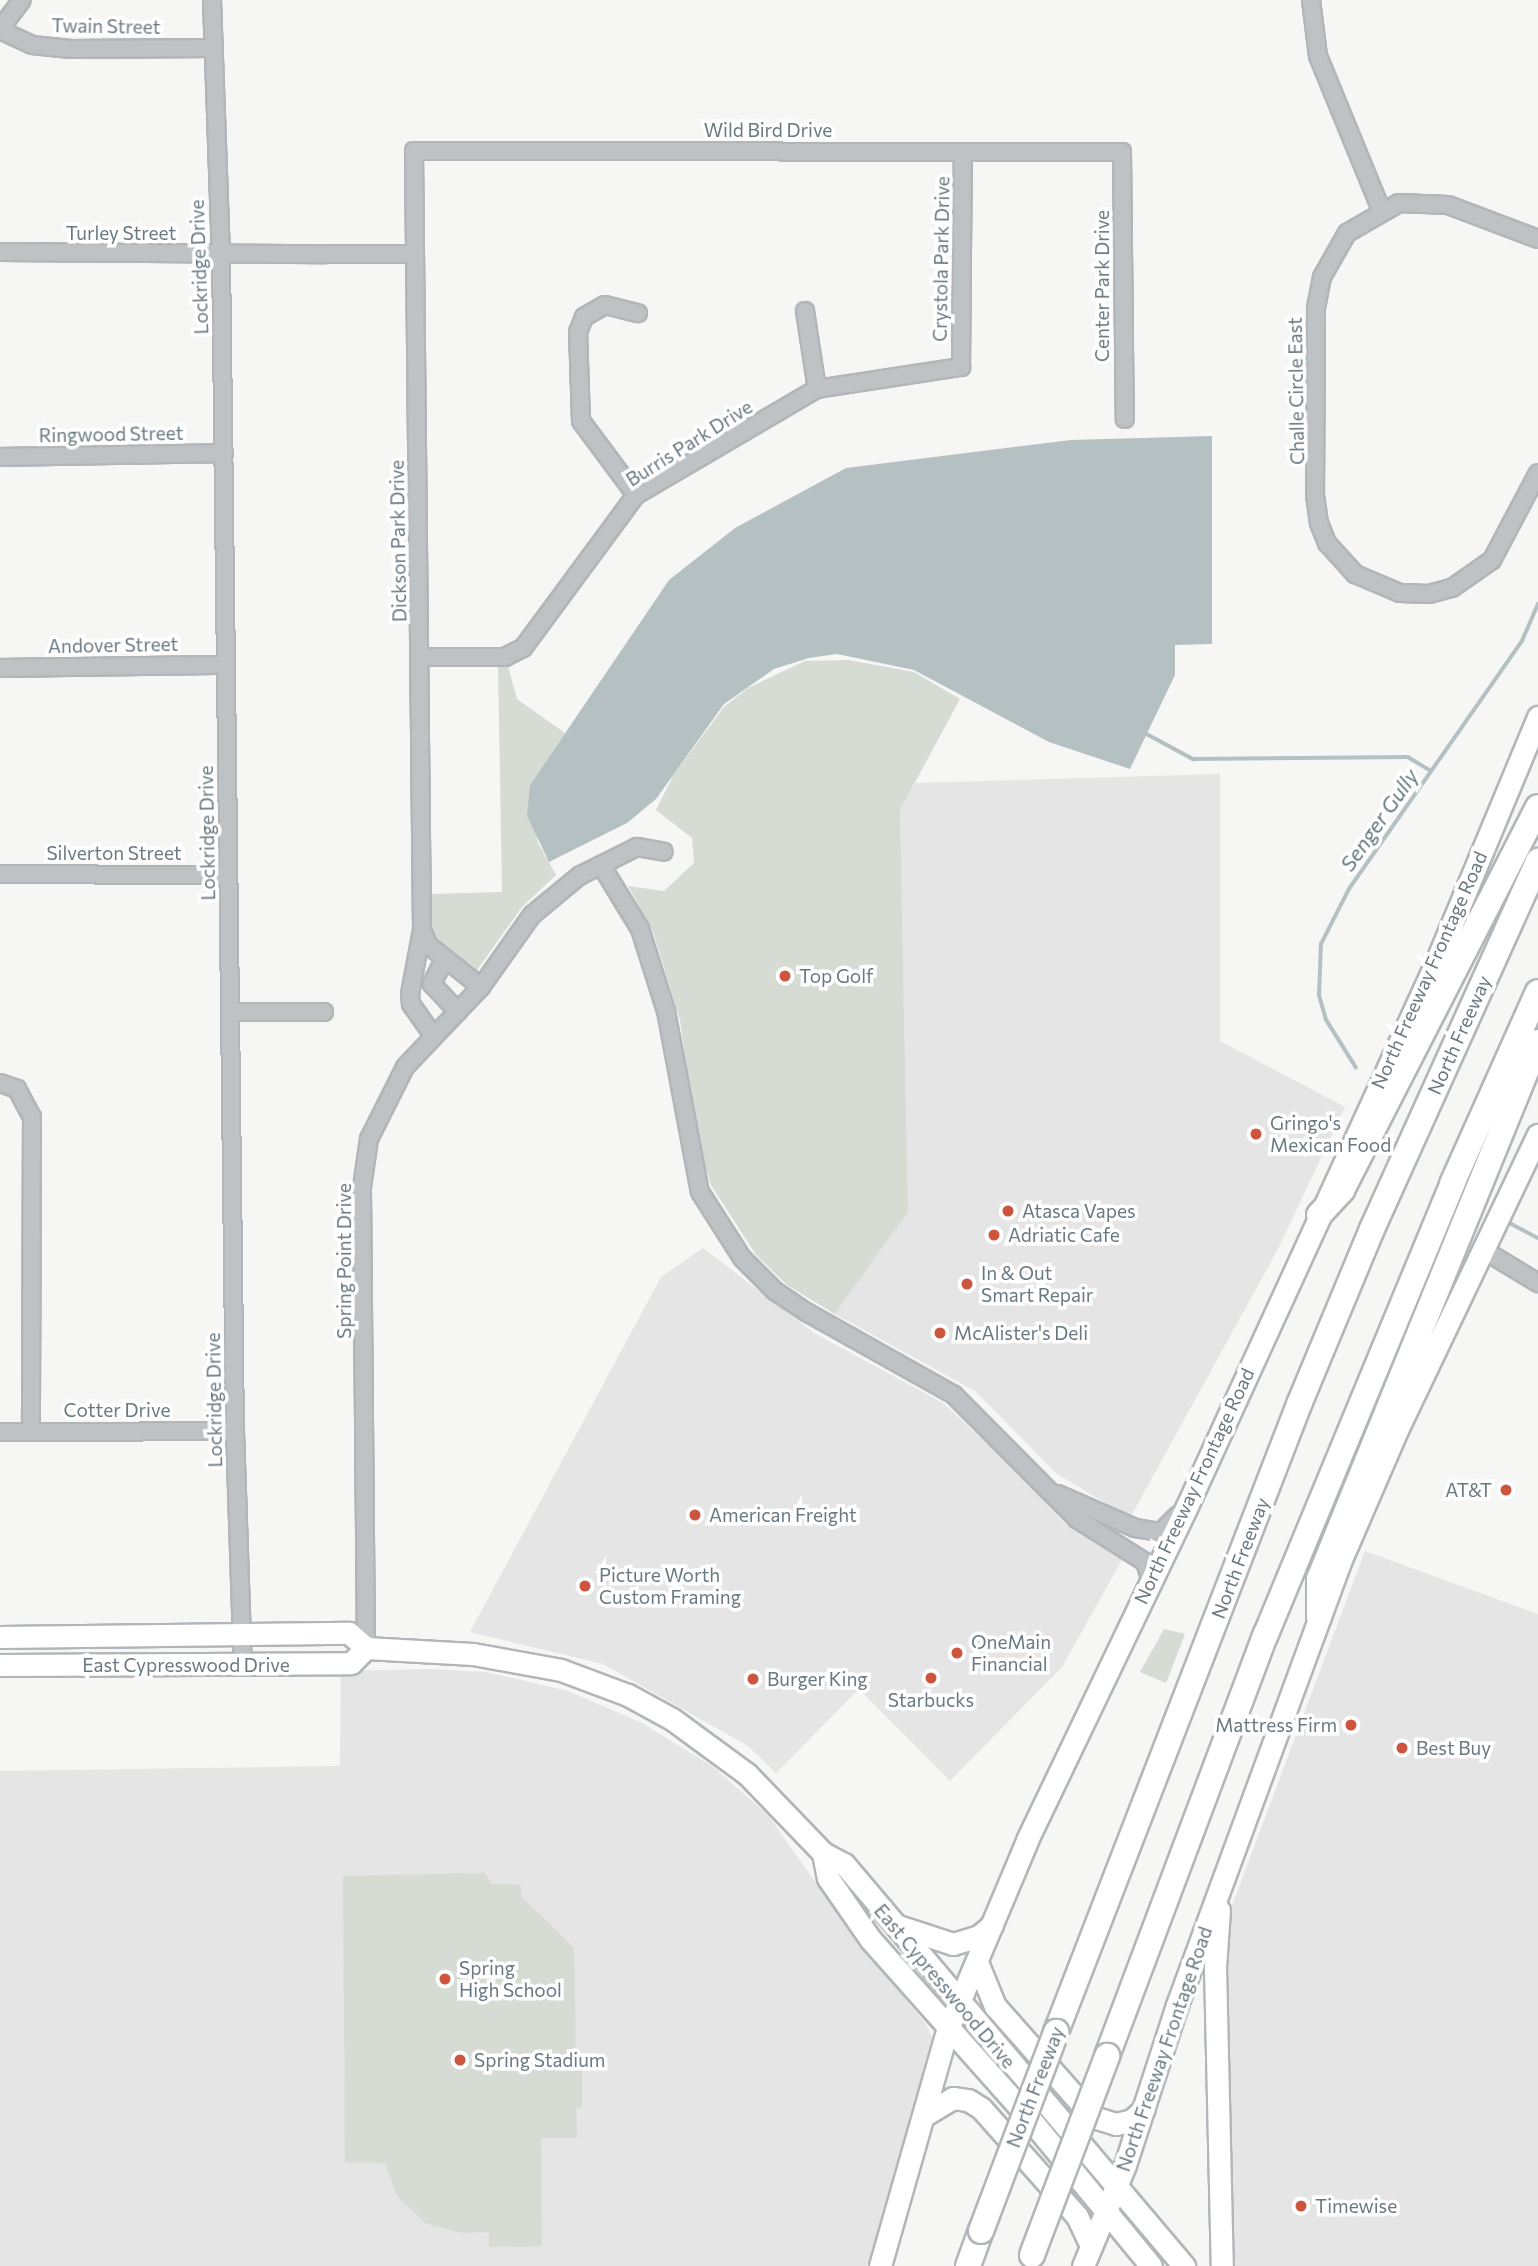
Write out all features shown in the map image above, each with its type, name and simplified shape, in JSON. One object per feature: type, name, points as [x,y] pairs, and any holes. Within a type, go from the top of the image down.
[{"type":"highway","points":[[1319,1215],[1342,1190],[1538,807]]},
{"type":"highway","name":"North Freeway","points":[[968,2266],[1305,1389],[1538,861]]},
{"type":"highway","points":[[1030,2260],[1266,1634],[1446,1197],[1538,992]]},
{"type":"highway","points":[[1319,1617],[1319,1580],[1538,1042]]},
{"type":"main road","name":"North Freeway Frontage Road","points":[[880,2266],[947,2031],[1028,1838],[1187,1506],[1434,967],[1538,717]]},
{"type":"main road","name":"North Freeway Frontage Road","points":[[1083,2266],[1116,2190],[1220,1887],[1319,1617],[1396,1430],[1538,1135]]},
{"type":"main road","name":"East Cypresswood Drive","points":[[0,1637],[349,1633],[366,1648],[482,1656],[561,1670],[628,1695],[672,1719],[747,1774],[823,1853],[844,1864],[1116,2190],[1184,2266]]},
{"type":"main road","points":[[25,1665],[26,1637]]},
{"type":"main road","name":"East Cypresswood Drive","points":[[0,1665],[243,1666],[351,1663],[366,1648]]},
{"type":"main road","name":"East Cypresswood Drive","points":[[823,1853],[828,1878],[872,1940],[947,2031],[987,2071],[1151,2266]]},
{"type":"main road","points":[[1220,1887],[1215,1967],[1222,2266]]},
{"type":"main road","points":[[894,1924],[930,1940],[953,1944],[979,1936],[992,1925]]},
{"type":"main road","points":[[977,1962],[1000,2012],[1093,2117],[1116,2124],[1132,2120],[1144,2109]]},
{"type":"main road","points":[[923,2116],[953,2098],[968,2100],[981,2108],[1077,2216],[1091,2246]]},
{"type":"street","points":[[0,29],[22,0]]},
{"type":"street","name":"Lockridge Drive","points":[[212,0],[221,252],[235,1431],[243,1666]]},
{"type":"street","points":[[1311,0],[1318,56],[1359,163],[1382,212]]},
{"type":"street","name":"Twain Street","points":[[0,29],[32,45],[71,49],[214,48]]},
{"type":"street","name":"Wild Bird Drive","points":[[414,151],[1122,152]]},
{"type":"street","name":"Dickson Park Drive","points":[[414,151],[422,930],[410,994],[411,1004],[432,1034]]},
{"type":"street","name":"Crystola Park Drive","points":[[961,367],[963,152]]},
{"type":"street","name":"Center Park Drive","points":[[1122,152],[1125,419]]},
{"type":"street","name":"Challe Circle East","points":[[1538,239],[1448,205],[1399,203],[1348,233],[1322,277],[1314,332],[1315,495],[1319,523],[1338,558],[1355,574],[1385,589],[1419,594],[1452,588],[1492,560],[1538,473]]},
{"type":"street","name":"Turley Street","points":[[0,252],[415,254]]},
{"type":"street","points":[[636,495],[581,421],[578,332],[584,317],[605,305],[638,313]]},
{"type":"street","points":[[804,311],[817,389]]},
{"type":"street","name":"Burris Park Drive","points":[[420,657],[505,657],[523,648],[636,495],[817,389],[961,367]]},
{"type":"street","name":"Ringwood Street","points":[[0,457],[223,453]]},
{"type":"street","name":"Andover Street","points":[[0,668],[226,665]]},
{"type":"street","name":"Spring Point Drive","points":[[366,1648],[362,1187],[369,1139],[385,1102],[432,1034],[481,988],[531,915],[556,891],[637,847],[664,852]]},
{"type":"street","points":[[601,865],[640,929],[666,1011],[700,1192],[742,1258],[775,1291],[808,1313],[954,1395],[1055,1493],[1077,1519],[1145,1562],[1151,1582]]},
{"type":"street","name":"Silverton Street","points":[[0,874],[228,875]]},
{"type":"street","points":[[422,930],[428,945],[481,988]]},
{"type":"street","points":[[444,960],[432,985],[458,1012]]},
{"type":"street","points":[[232,1012],[324,1012]]},
{"type":"street","points":[[0,1083],[17,1089],[32,1117],[32,1431]]},
{"type":"street","points":[[1482,1249],[1538,1283]]},
{"type":"street","name":"Cotter Drive","points":[[0,1432],[235,1431]]},
{"type":"street","points":[[1055,1493],[1135,1528],[1161,1532],[1187,1506]]},
{"type":"shaded area","points":[[1212,436],[1212,644],[1175,645],[1175,675],[1130,769],[1049,742],[914,670],[837,654],[809,658],[774,669],[724,704],[656,799],[627,823],[549,862],[527,816],[530,785],[669,580],[735,528],[846,468],[1071,440]]},
{"type":"shaded area","name":"Top Golf","points":[[848,660],[914,672],[960,699],[900,810],[908,1212],[835,1314],[787,1285],[756,1255],[711,1185],[697,1142],[680,1020],[653,932],[628,886],[664,891],[694,863],[692,838],[656,810],[674,774],[724,707],[748,688],[805,661]]},
{"type":"shaded area","points":[[498,663],[507,663],[517,699],[565,733],[530,785],[538,843],[556,875],[522,907],[475,973],[431,938],[431,894],[502,892]]},
{"type":"shaded area","points":[[1220,774],[1220,1041],[1345,1107],[1278,1249],[1130,1518],[1056,1473],[975,1391],[835,1314],[908,1212],[900,810],[915,783]]},
{"type":"shaded area","points":[[703,1248],[814,1333],[943,1403],[1019,1473],[1063,1522],[1122,1560],[1062,1667],[950,1781],[859,1689],[776,1773],[748,1746],[603,1664],[470,1632],[661,1277]]},
{"type":"shaded area","points":[[1365,1551],[1538,1614],[1538,2266],[1230,2266],[1224,1927]]},
{"type":"shaded area","points":[[1164,1629],[1185,1634],[1166,1683],[1140,1672]]},
{"type":"shaded area","name":"Spring High School","points":[[429,1669],[486,1672],[568,1691],[640,1722],[712,1766],[768,1815],[852,1934],[926,2024],[934,2040],[933,2057],[867,2266],[0,2266],[0,1771],[340,1766],[341,1671]]},
{"type":"shaded area","name":"Spring Stadium","points":[[485,1873],[492,1884],[521,1885],[521,1896],[574,1948],[576,2060],[582,2059],[582,2107],[576,2108],[577,2138],[541,2138],[542,2246],[489,2247],[489,2232],[462,2233],[425,2223],[397,2196],[385,2163],[345,2162],[343,1876]]},
{"type":"waterway","name":"Senger Gully","points":[[1356,1068],[1326,1020],[1319,995],[1321,944],[1349,889],[1522,641],[1538,604]]},
{"type":"waterway","points":[[1145,733],[1193,759],[1408,757],[1430,770]]},
{"type":"waterway","name":"Senger Gully","points":[[1506,1221],[1538,1238]]},
{"type":"place","name":"Top Golf","points":[[785,976]]},
{"type":"place","name":"Gringo's Mexican Food","points":[[1256,1134]]},
{"type":"place","name":"Atasca Vapes","points":[[1008,1211]]},
{"type":"place","name":"Adriatic Cafe","points":[[994,1235]]},
{"type":"place","name":"In & Out Smart Repair","points":[[967,1284]]},
{"type":"place","name":"McAlister's Deli","points":[[940,1333]]},
{"type":"place","name":"AT&T","points":[[1506,1490]]},
{"type":"place","name":"American Freight","points":[[695,1515]]},
{"type":"place","name":"Picture Worth Custom Framing","points":[[585,1586]]},
{"type":"place","name":"OneMain Financial","points":[[957,1653]]},
{"type":"place","name":"Starbucks","points":[[931,1678]]},
{"type":"place","name":"Burger King","points":[[753,1679]]},
{"type":"place","name":"Mattress Firm","points":[[1351,1725]]},
{"type":"place","name":"Best Buy","points":[[1402,1748]]},
{"type":"place","name":"Spring High School","points":[[445,1979]]},
{"type":"place","name":"Spring Stadium","points":[[460,2060]]},
{"type":"place","name":"Timewise","points":[[1301,2206]]}]
